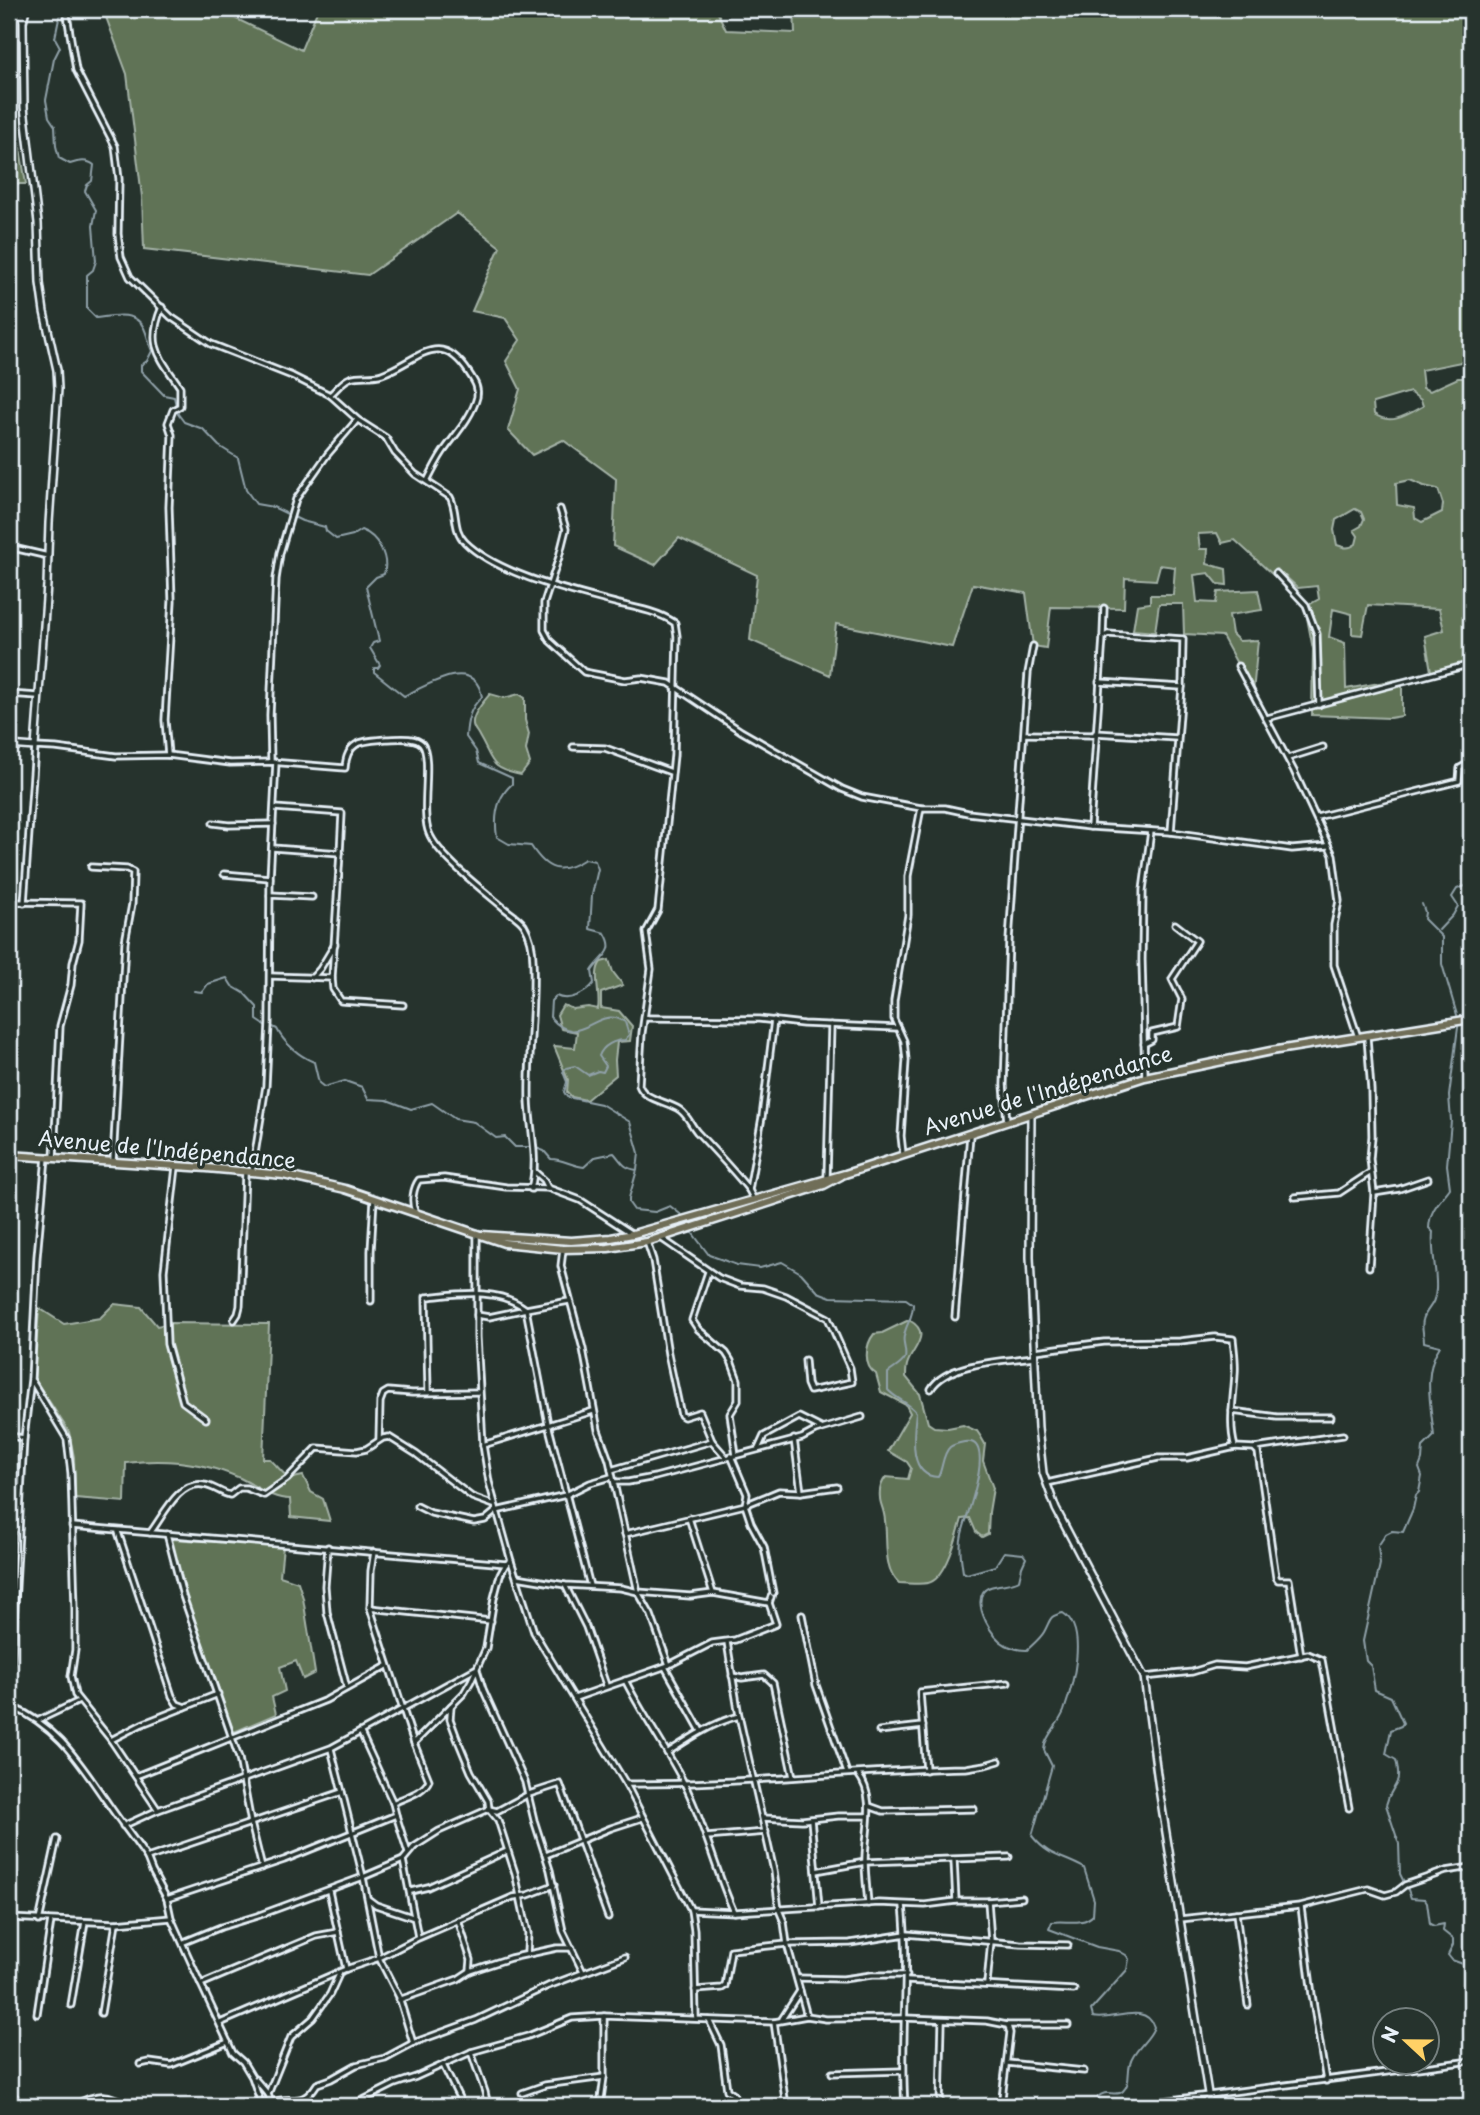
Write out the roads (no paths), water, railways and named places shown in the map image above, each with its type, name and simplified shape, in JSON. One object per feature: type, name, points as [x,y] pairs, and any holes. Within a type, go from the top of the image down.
[{"type":"main road","name":"Avenue de l'Indépendance","points":[[9,1155],[248,1172],[320,1182],[504,1243],[563,1249],[608,1248],[647,1242],[677,1233],[824,1185],[845,1174],[903,1154],[971,1135],[1145,1077],[1217,1060],[1471,1019]]},
{"type":"main road","name":"Avenue de l'Indépendance","points":[[480,1234],[571,1241],[611,1238],[845,1174]]},
{"type":"street","points":[[19,9],[23,22]]},
{"type":"street","points":[[24,903],[48,523],[58,410],[57,370],[40,283],[38,223],[24,107],[23,22],[26,9]]},
{"type":"street","points":[[66,9],[76,70],[116,154],[121,257],[141,290],[171,317],[211,344],[292,376],[330,396],[358,420],[386,438],[415,474],[443,491],[453,501],[455,524],[464,541],[511,571],[655,614],[675,623],[676,689],[671,772],[658,910],[646,932],[651,969],[639,1085],[641,1092],[681,1110],[753,1198]]},
{"type":"street","points":[[162,307],[153,341],[180,387],[180,406],[174,409],[168,423],[172,435],[169,508],[172,601],[165,720],[168,755]]},
{"type":"street","points":[[330,396],[352,377],[383,374],[419,353],[439,349],[449,352],[461,361],[477,385],[477,396],[427,481]]},
{"type":"street","points":[[234,1320],[240,1306],[248,1172],[265,1086],[270,976],[270,878],[275,808],[270,715],[276,579],[280,552],[296,499],[327,455],[358,420]]},
{"type":"street","points":[[560,509],[566,529],[544,603],[544,630],[550,641],[584,672],[601,677],[654,679],[669,683],[741,731],[842,789],[862,797],[921,808],[945,808],[1090,827],[1171,832],[1292,849],[1327,846]]},
{"type":"street","points":[[9,547],[48,556]]},
{"type":"street","points":[[1276,573],[1306,605],[1317,634],[1319,705]]},
{"type":"street","points":[[1090,827],[1104,608]]},
{"type":"street","points":[[1103,637],[1108,634],[1183,639],[1171,832]]},
{"type":"street","points":[[1007,1122],[1004,1085],[1005,1024],[1017,817],[1028,673],[1033,646]]},
{"type":"street","points":[[1267,718],[1471,664]]},
{"type":"street","points":[[1238,666],[1288,758],[1333,855],[1339,901],[1335,925],[1334,965],[1359,1037]]},
{"type":"street","points":[[1098,682],[1182,687]]},
{"type":"street","points":[[9,694],[39,696]]},
{"type":"street","points":[[1024,734],[1177,738]]},
{"type":"street","points":[[9,745],[116,756],[168,755],[230,763],[274,762],[345,768],[348,752],[353,745],[363,741],[414,740],[424,746],[425,814],[430,836],[447,857],[522,922],[531,945],[533,978],[529,1098],[536,1156],[531,1189]]},
{"type":"street","points":[[573,747],[605,748],[671,772]]},
{"type":"street","points":[[1288,758],[1323,747]]},
{"type":"street","points":[[1317,817],[1459,781],[1461,768],[1471,762]]},
{"type":"street","points":[[275,808],[342,813],[333,989],[341,1001],[403,1004]]},
{"type":"street","points":[[903,1154],[901,1136],[904,1041],[894,1018],[894,1001],[908,915],[908,876],[921,808]]},
{"type":"street","points":[[213,823],[273,824]]},
{"type":"street","points":[[1145,1077],[1143,890],[1151,831]]},
{"type":"street","points":[[273,848],[340,853]]},
{"type":"street","points":[[91,867],[127,869],[133,872],[132,904],[123,965],[113,1163]]},
{"type":"street","points":[[223,874],[270,878]]},
{"type":"street","points":[[270,895],[312,897]]},
{"type":"street","points":[[9,902],[81,903],[79,940],[60,1026],[50,1157],[37,1257],[9,1714]]},
{"type":"street","points":[[1144,1044],[1152,1040],[1152,1033],[1178,1027],[1182,999],[1172,979],[1197,941],[1175,924]]},
{"type":"street","points":[[312,978],[327,960],[335,943]]},
{"type":"street","points":[[270,976],[332,978]]},
{"type":"street","points":[[645,1018],[774,1020],[898,1028]]},
{"type":"street","points":[[749,1191],[756,1158],[774,1020]]},
{"type":"street","points":[[827,1177],[831,1025]]},
{"type":"street","points":[[1367,1035],[1374,1194],[1369,1267]]},
{"type":"street","points":[[1031,1114],[1030,1257],[1038,1428],[1043,1473],[1056,1509],[1144,1677],[1159,1789],[1210,2106]]},
{"type":"street","points":[[955,1317],[971,1135]]},
{"type":"street","points":[[176,1166],[164,1271],[167,1344],[183,1402],[206,1419]]},
{"type":"street","points":[[535,1172],[548,1188]]},
{"type":"street","points":[[1296,1197],[1339,1193],[1371,1172]]},
{"type":"street","points":[[417,1214],[413,1206],[414,1190],[419,1180],[444,1178],[531,1189],[548,1188],[580,1200],[633,1234]]},
{"type":"street","points":[[1374,1194],[1428,1179]]},
{"type":"street","points":[[371,1301],[374,1199]]},
{"type":"street","points":[[480,1234],[477,1293],[480,1392],[483,1446],[494,1505],[534,1632],[626,1784],[691,1910],[696,2018]]},
{"type":"street","points":[[661,1238],[708,1272],[740,1286],[763,1288],[786,1296],[830,1319],[850,1368],[852,1382],[810,1391],[806,1360]]},
{"type":"street","points":[[647,1242],[653,1260],[681,1415],[684,1417],[700,1412],[712,1441],[731,1456]]},
{"type":"street","points":[[563,1249],[561,1266],[583,1349],[593,1411],[611,1470],[638,1592],[651,1615],[667,1666],[701,1731]]},
{"type":"street","points":[[575,1698],[667,1666],[712,1643],[727,1642],[776,1624],[769,1603],[772,1595],[764,1547],[751,1522],[745,1505],[747,1494],[731,1456],[730,1414],[738,1401],[738,1380],[726,1353],[698,1329],[692,1320],[708,1272]]},
{"type":"street","points":[[428,1392],[426,1297],[477,1293],[505,1298],[526,1309]]},
{"type":"street","points":[[477,1315],[489,1317],[569,1301]]},
{"type":"street","points":[[526,1309],[548,1424],[590,1586]]},
{"type":"street","points":[[931,1389],[937,1381],[956,1369],[1104,1342],[1180,1341],[1215,1337],[1233,1339],[1236,1371],[1232,1411],[1235,1447]]},
{"type":"street","points":[[31,1379],[67,1439],[71,1472],[75,1609],[75,1650],[71,1676],[75,1695],[111,1740],[158,1810]]},
{"type":"street","points":[[379,1440],[380,1402],[387,1391],[480,1392]]},
{"type":"street","points":[[483,1446],[593,1411]]},
{"type":"street","points":[[1232,1411],[1277,1418],[1331,1417]]},
{"type":"street","points":[[758,1449],[764,1436],[799,1417],[822,1429]]},
{"type":"street","points":[[417,1506],[431,1513],[474,1522],[485,1520],[496,1511],[566,1495],[590,1483],[612,1479],[628,1482],[655,1477],[794,1439],[862,1417]]},
{"type":"street","points":[[1047,1483],[1158,1458],[1187,1458],[1235,1447],[1254,1448],[1343,1435]]},
{"type":"street","points":[[9,1436],[24,1438]]},
{"type":"street","points":[[150,1533],[172,1502],[194,1485],[205,1485],[230,1495],[239,1488],[246,1488],[264,1495],[287,1479],[317,1448],[357,1451],[389,1437],[472,1497],[494,1505]]},
{"type":"street","points":[[794,1439],[801,1492]]},
{"type":"street","points":[[611,1470],[712,1441]]},
{"type":"street","points":[[1254,1448],[1258,1452],[1276,1577],[1278,1580],[1289,1580],[1301,1656]]},
{"type":"street","points":[[625,1534],[745,1505],[779,1491],[801,1492],[838,1487]]},
{"type":"street","points":[[689,1517],[713,1593]]},
{"type":"street","points":[[72,1526],[210,1540],[328,1547],[454,1562],[506,1564],[512,1561]]},
{"type":"street","points":[[9,1529],[19,1530]]},
{"type":"street","points":[[118,1532],[172,1696],[177,1704],[185,1707]]},
{"type":"street","points":[[167,1534],[183,1596],[218,1694],[244,1779],[262,1868]]},
{"type":"street","points":[[328,1547],[325,1586],[327,1612],[347,1688]]},
{"type":"street","points":[[374,1552],[370,1608],[387,1666],[429,1780],[422,1790],[393,1803]]},
{"type":"street","points":[[414,1743],[464,1693],[477,1668],[486,1648],[494,1598],[506,1564]]},
{"type":"street","points":[[517,1577],[638,1592],[690,1596],[713,1593],[769,1603]]},
{"type":"street","points":[[565,1585],[586,1627],[606,1685]]},
{"type":"street","points":[[370,1608],[491,1621]]},
{"type":"street","points":[[802,1615],[816,1685],[847,1773]]},
{"type":"street","points":[[727,1642],[739,1716],[766,1832],[779,1910],[807,2017]]},
{"type":"street","points":[[1144,1677],[1192,1672],[1215,1665],[1245,1667],[1316,1655],[1322,1660],[1349,1808]]},
{"type":"street","points":[[136,1776],[275,1722],[387,1666]]},
{"type":"street","points":[[123,1826],[158,1810],[331,1748],[477,1668]]},
{"type":"street","points":[[477,1668],[483,1689],[529,1794],[564,1931],[583,1972]]},
{"type":"street","points":[[732,1675],[742,1678],[764,1675],[773,1683],[793,1777]]},
{"type":"street","points":[[625,1680],[685,1785],[706,1837],[719,1880],[734,1912]]},
{"type":"street","points":[[926,1770],[920,1692],[1008,1683]]},
{"type":"street","points":[[111,1740],[142,1724],[218,1694]]},
{"type":"street","points":[[38,1720],[79,1701]]},
{"type":"street","points":[[452,1705],[450,1719],[471,1772],[498,1821],[521,1895],[528,1933],[527,1953]]},
{"type":"street","points":[[10,1706],[38,1720],[76,1758],[147,1858],[167,1899],[171,1918],[228,2042],[252,2077],[268,2094],[272,2104],[302,2099],[312,2092],[317,2084],[356,2065],[385,2058],[413,2043],[476,2020],[509,2003],[625,1957]]},
{"type":"street","points":[[667,1753],[701,1731],[725,1719],[739,1716]]},
{"type":"street","points":[[879,1731],[923,1726]]},
{"type":"street","points":[[361,1732],[393,1803],[408,1853]]},
{"type":"street","points":[[331,1748],[363,1877],[379,1958],[399,2000],[413,2043]]},
{"type":"street","points":[[626,1784],[685,1785],[975,1767],[999,1760]]},
{"type":"street","points":[[858,1774],[867,1788],[869,1806],[865,1862],[868,1904]]},
{"type":"street","points":[[183,1942],[363,1877],[403,1860],[408,1853],[439,1831],[489,1809],[497,1811],[529,1794],[560,1784],[608,1916]]},
{"type":"street","points":[[147,1858],[342,1792]]},
{"type":"street","points":[[869,1806],[883,1811],[974,1809]]},
{"type":"street","points":[[167,1899],[262,1868],[396,1815]]},
{"type":"street","points":[[763,1818],[867,1816]]},
{"type":"street","points":[[546,1856],[643,1818]]},
{"type":"street","points":[[811,1819],[819,1907]]},
{"type":"street","points":[[706,1837],[766,1832]]},
{"type":"street","points":[[39,1921],[57,1839]]},
{"type":"street","points":[[411,1891],[428,1887],[507,1851]]},
{"type":"street","points":[[816,1871],[865,1862],[1009,1857]]},
{"type":"street","points":[[403,1860],[418,1937]]},
{"type":"street","points":[[954,1860],[956,1900]]},
{"type":"street","points":[[1180,1919],[1300,1906],[1368,1889],[1385,1895],[1446,1871],[1471,1867]]},
{"type":"street","points":[[220,2023],[346,1969],[379,1958],[458,1920],[554,1885]]},
{"type":"street","points":[[329,1891],[346,1969]]},
{"type":"street","points":[[367,1898],[376,1905],[415,1919]]},
{"type":"street","points":[[691,1910],[734,1912],[868,1904],[931,1905],[956,1900],[1022,1898]]},
{"type":"street","points":[[987,1984],[991,1941],[988,1901]]},
{"type":"street","points":[[903,1905],[907,1975],[902,2071],[905,2106]]},
{"type":"street","points":[[1300,1906],[1326,2081]]},
{"type":"street","points":[[1236,1913],[1248,2005]]},
{"type":"street","points":[[9,1918],[116,1923],[171,1918]]},
{"type":"street","points":[[458,1920],[471,1960],[470,1971]]},
{"type":"street","points":[[37,2014],[51,1922]]},
{"type":"street","points":[[71,2005],[85,1922]]},
{"type":"street","points":[[101,2013],[116,1923]]},
{"type":"street","points":[[201,1984],[316,1936],[338,1932]]},
{"type":"street","points":[[695,1990],[725,1986],[732,1950],[787,1944],[850,1943],[906,1934],[1068,1945]]},
{"type":"street","points":[[399,2000],[458,1979],[470,1971],[527,1953],[572,1948]]},
{"type":"street","points":[[268,2094],[290,2037],[313,2018],[330,1994],[340,1972]]},
{"type":"street","points":[[797,1978],[843,1979],[872,1975],[907,1975]]},
{"type":"street","points":[[906,1981],[1074,1990]]},
{"type":"street","points":[[781,2020],[800,1991]]},
{"type":"street","points":[[600,2106],[604,2077],[604,2016]]},
{"type":"street","points":[[351,2106],[471,2052],[528,2036],[572,2018],[604,2016],[774,2021],[807,2017],[905,2018],[987,2021],[1007,2025],[1068,2025]]},
{"type":"street","points":[[709,2019],[720,2045],[725,2087],[734,2095]]},
{"type":"street","points":[[774,2021],[786,2106]]},
{"type":"street","points":[[940,2106],[942,2021]]},
{"type":"street","points":[[1001,2106],[1010,2033],[1007,2025]]},
{"type":"street","points":[[140,2064],[171,2065],[228,2042]]},
{"type":"street","points":[[471,2052],[488,2106]]},
{"type":"street","points":[[1140,2104],[1471,2061]]},
{"type":"street","points":[[1007,2063],[1084,2071]]},
{"type":"street","points":[[443,2065],[463,2106]]},
{"type":"street","points":[[832,2073],[902,2071]]},
{"type":"street","points":[[252,2077],[261,2105],[252,2106]]},
{"type":"street","points":[[522,2093],[545,2085],[604,2077]]},
{"type":"street","points":[[9,2090],[22,2106]]},
{"type":"street","points":[[73,2106],[102,2094],[133,2106]]},
{"type":"street","points":[[9,2101],[16,2106]]},
{"type":"street","points":[[871,2106],[878,2106]]},
{"type":"waterway","points":[[61,9],[55,38],[60,47],[54,59],[46,100],[49,117],[55,126],[59,158],[70,164],[82,161],[94,165],[92,181],[85,191],[96,210],[93,226],[96,261],[93,270],[87,275],[87,309],[96,318],[129,316],[140,322],[152,351],[147,361],[141,365],[141,371],[164,395],[174,397],[178,414],[184,422],[203,429],[219,446],[238,458],[246,490],[256,504],[273,507],[302,521],[325,527],[336,539],[361,530],[377,542],[385,561],[384,574],[376,577],[366,587],[379,641],[373,643],[370,648],[380,665],[374,668],[374,672],[404,696],[437,681],[460,675],[470,677],[478,684],[482,697],[474,706],[466,737],[476,751],[479,763],[512,778],[512,784],[503,795],[498,808],[497,837],[509,844],[531,846],[543,861],[555,868],[568,867],[585,859],[595,861],[598,869],[592,895],[590,929],[605,933],[609,950],[592,971],[594,983],[591,987],[582,994],[571,997],[556,996],[551,1001],[550,1017],[561,1027],[571,1030],[605,1018],[614,1018],[625,1022],[629,1035],[625,1040],[617,1041],[603,1049],[599,1056],[606,1066],[603,1072],[588,1075],[575,1066],[566,1068],[563,1072],[567,1082],[564,1092],[567,1097],[601,1104],[630,1122],[639,1153],[629,1198],[634,1210],[655,1212],[670,1206],[684,1217]]},
{"type":"waterway","points":[[1439,930],[1458,906],[1452,897],[1457,889],[1471,884]]},
{"type":"waterway","points":[[1422,904],[1424,919],[1442,937],[1442,964],[1457,1015]]},
{"type":"waterway","points":[[194,991],[202,992],[208,984],[227,978],[232,986],[244,993],[257,1007],[257,1020],[266,1026]]},
{"type":"waterway","points":[[271,1026],[277,1029],[292,1048],[314,1062],[319,1083],[324,1087],[345,1081],[362,1087],[368,1099],[387,1100],[411,1109],[432,1103],[455,1119],[474,1122],[496,1138],[505,1137],[515,1147],[531,1147]]},
{"type":"waterway","points":[[1404,1882],[1400,1874],[1399,1844],[1386,1805],[1398,1776],[1396,1760],[1386,1754],[1391,1730],[1403,1723],[1391,1697],[1375,1690],[1363,1641],[1380,1564],[1378,1546],[1386,1534],[1392,1531],[1403,1532],[1419,1492],[1422,1476],[1419,1468],[1423,1447],[1434,1436],[1429,1378],[1434,1356],[1440,1346],[1424,1342],[1422,1323],[1434,1300],[1436,1289],[1433,1232],[1429,1228],[1431,1215],[1450,1188],[1447,1165],[1451,1121],[1449,1096],[1458,1027]]},
{"type":"waterway","points":[[536,1148],[544,1151],[551,1159],[584,1167],[595,1157],[614,1153],[626,1166],[637,1170]]},
{"type":"waterway","points":[[691,1231],[709,1255],[737,1265],[760,1268],[782,1262],[801,1273],[818,1292],[831,1297],[906,1299],[913,1304],[905,1332],[905,1358],[888,1373],[888,1390],[916,1412],[915,1452],[917,1462],[928,1475],[938,1477],[945,1454],[952,1446],[971,1442],[977,1447],[980,1457],[979,1470],[961,1539],[963,1572],[967,1574],[995,1566],[1004,1552],[1023,1554],[1026,1558],[1019,1580],[990,1587],[983,1592],[981,1606],[986,1622],[995,1636],[1006,1645],[1027,1650],[1042,1635],[1052,1617],[1063,1613],[1071,1621],[1077,1645],[1074,1674],[1064,1711],[1045,1744],[1044,1750],[1052,1766],[1032,1836],[1050,1852],[1084,1868],[1094,1900],[1093,1915],[1079,1922],[1052,1922],[1049,1929],[1097,1947],[1119,1951],[1129,1959],[1127,1970],[1091,2010],[1093,2017],[1144,2015],[1154,2027],[1132,2059],[1125,2088],[1117,2094],[1101,2094],[1098,2097],[1100,2106]]},
{"type":"waterway","points":[[1407,1887],[1411,1898],[1425,1899],[1427,1902],[1430,1924],[1444,1924],[1443,1931],[1453,1939],[1448,1955],[1452,1960],[1471,1967]]},
{"type":"waterway","points":[[1471,1977],[1467,1988],[1471,1995]]}]
